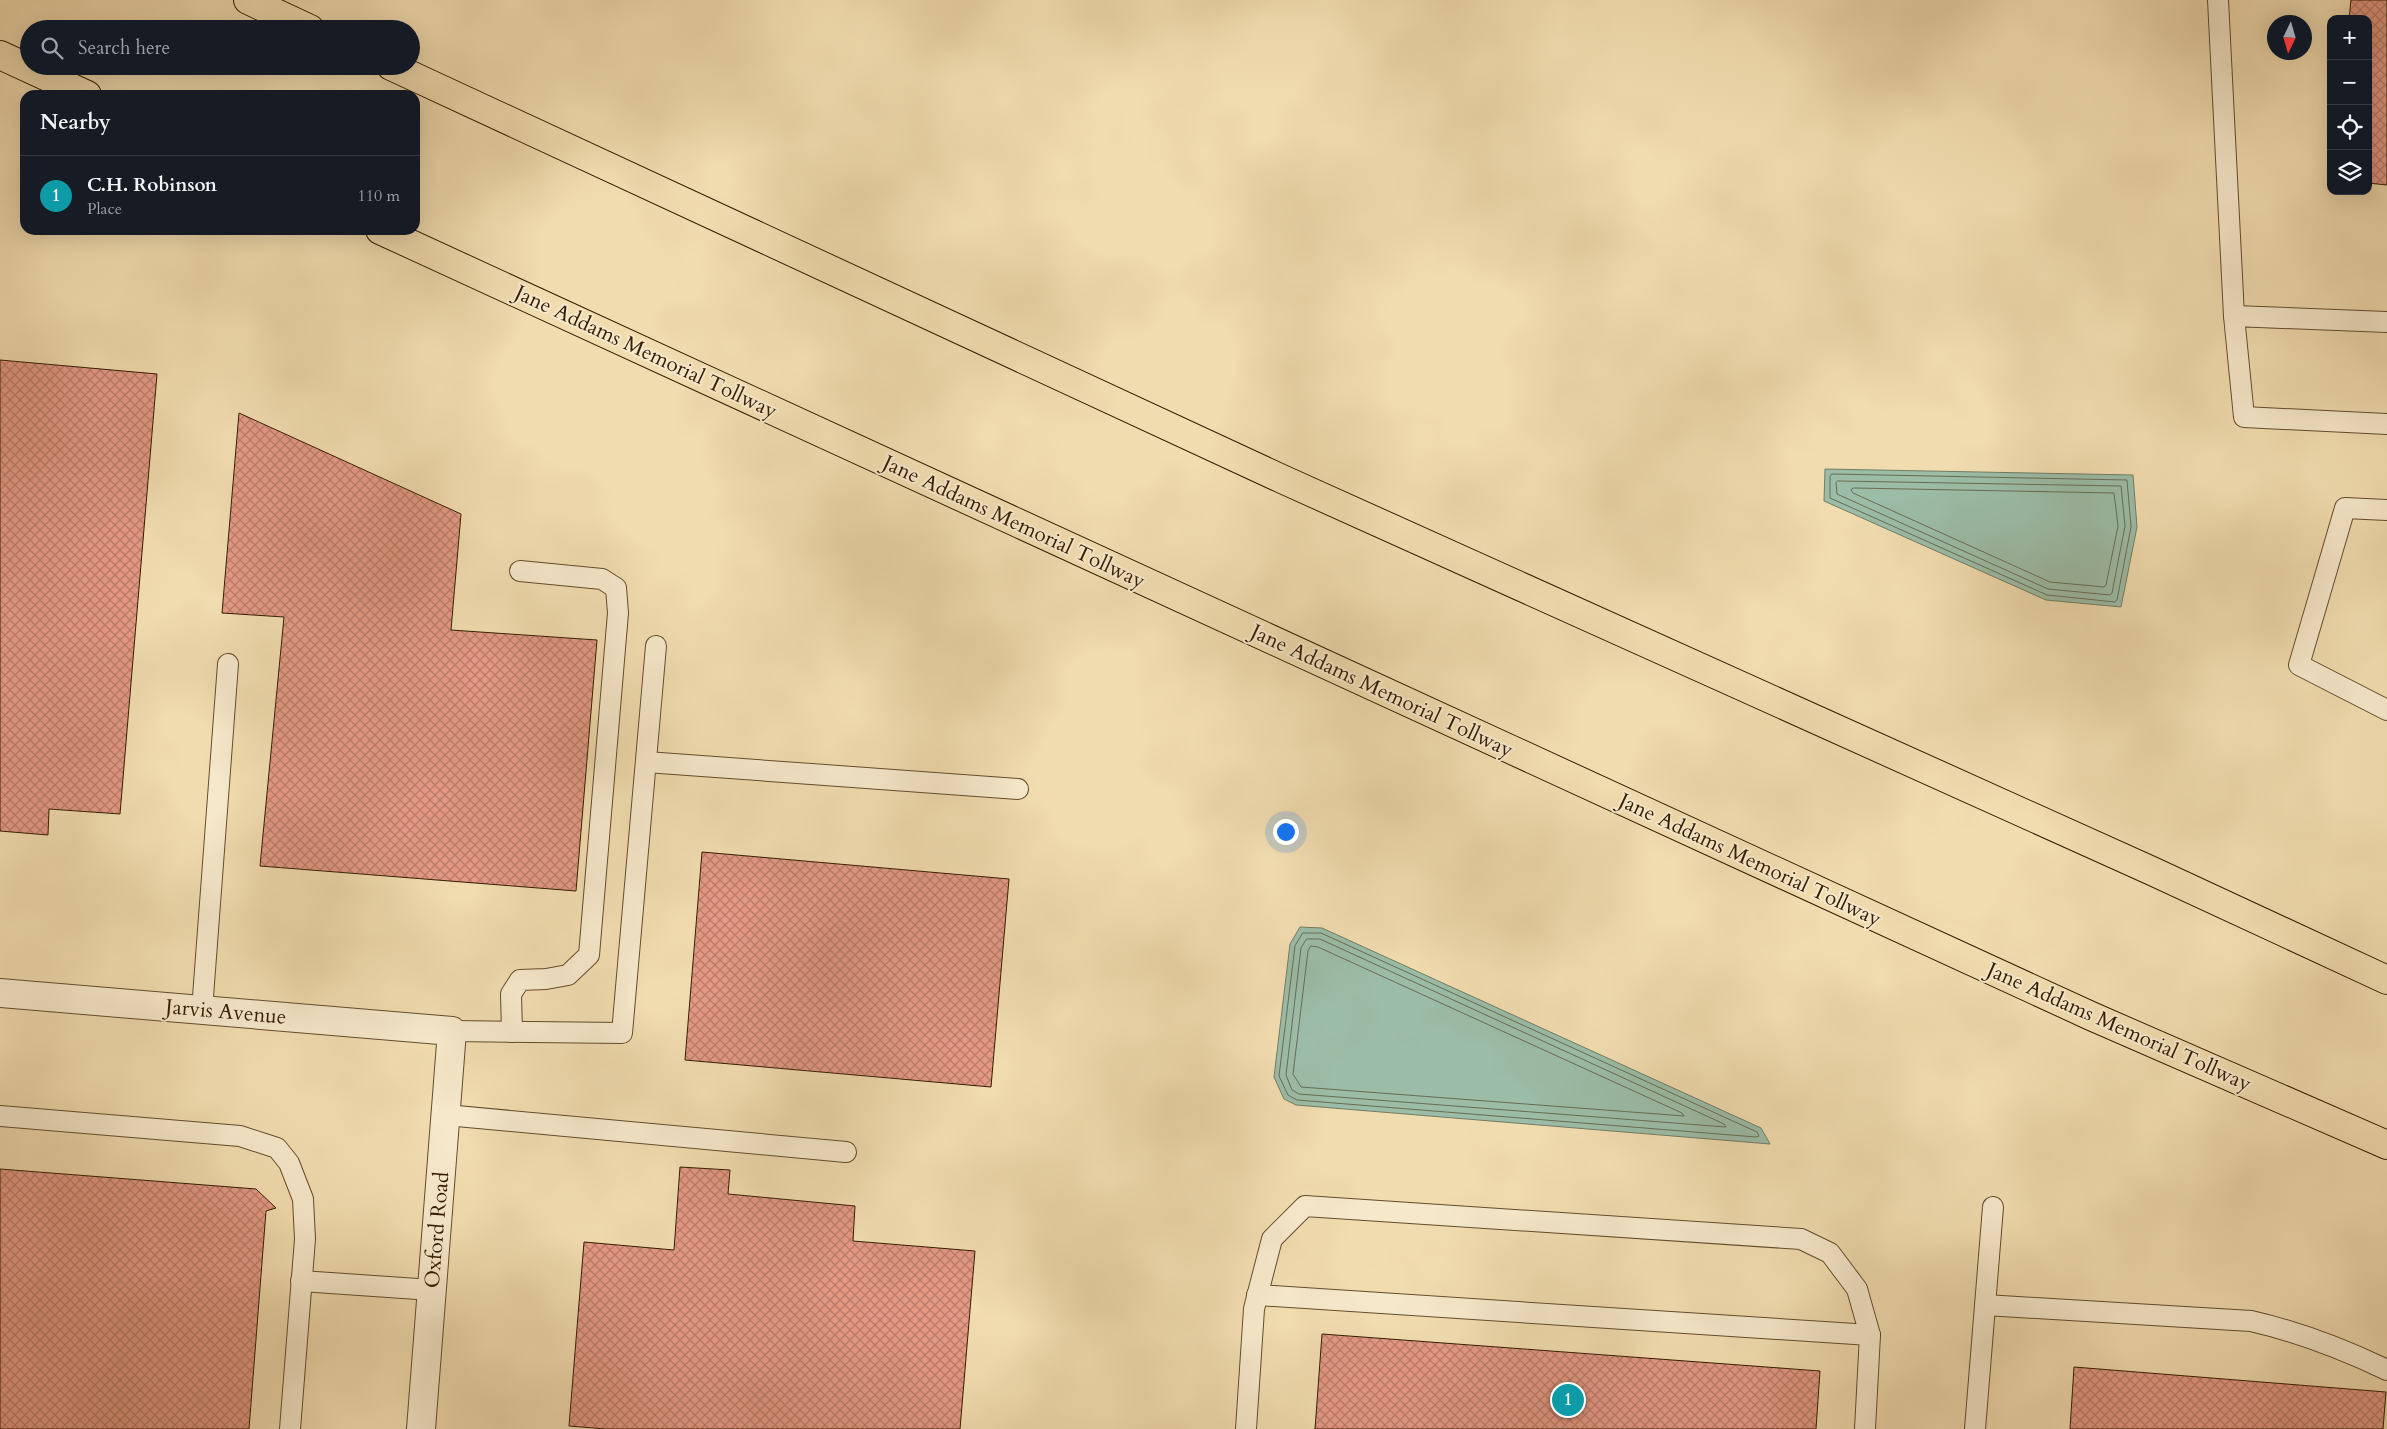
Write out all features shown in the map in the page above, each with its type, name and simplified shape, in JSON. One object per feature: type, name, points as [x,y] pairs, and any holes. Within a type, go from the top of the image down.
[{"type":"highway","points":[[248,0],[291,20]]},
{"type":"highway","points":[[0,55],[20,64]]},
{"type":"highway","points":[[44,75],[76,90]]},
{"type":"highway","points":[[410,75],[1282,479],[2152,871],[2387,980]]},
{"type":"highway","name":"Jane Addams Memorial Tollway","points":[[391,235],[2091,1016],[2387,1146]]},
{"type":"highway","points":[[2152,871],[2387,962]]},
{"type":"street","name":"Jarvis Avenue","points":[[0,993],[452,1032]]},
{"type":"street","name":"Oxford Road","points":[[421,1429],[452,1032]]},
{"type":"lane","points":[[2218,0],[2234,316],[2244,417],[2387,424]]},
{"type":"lane","points":[[2234,316],[2387,322]]},
{"type":"lane","points":[[2387,510],[2345,508],[2299,665],[2387,710]]},
{"type":"lane","points":[[512,1032],[511,994],[520,980],[546,980],[568,975],[589,956],[618,613],[616,588],[602,579],[520,571]]},
{"type":"lane","points":[[452,1032],[622,1033],[656,646]]},
{"type":"lane","points":[[202,1010],[228,664]]},
{"type":"lane","points":[[646,762],[1018,789]]},
{"type":"lane","points":[[446,1115],[846,1152]]},
{"type":"lane","points":[[0,1116],[240,1136],[277,1148],[289,1163],[303,1199],[305,1239],[290,1429]]},
{"type":"lane","points":[[1246,1429],[1254,1309],[1257,1295],[1272,1239],[1305,1206],[1801,1239],[1830,1253],[1857,1289],[1870,1335],[1864,1429]]},
{"type":"lane","points":[[1975,1429],[1993,1207]]},
{"type":"lane","points":[[301,1281],[432,1290]]},
{"type":"lane","points":[[1257,1295],[1870,1335]]},
{"type":"lane","points":[[1985,1306],[2251,1321],[2289,1330],[2353,1354],[2387,1370]]},
{"type":"water","points":[[1825,469],[2133,475],[2137,527],[2121,607],[2046,600],[1824,501]]},
{"type":"water","points":[[1300,927],[1322,928],[1761,1128],[1770,1144],[1296,1105],[1284,1099],[1274,1077],[1290,944]]},
{"type":"building","points":[[2351,0],[2387,0],[2387,185],[2372,183],[2372,15],[2349,15]]},
{"type":"building","points":[[0,360],[157,374],[120,814],[49,809],[48,835],[0,831]]},
{"type":"building","points":[[239,413],[461,514],[451,630],[597,640],[576,891],[260,866],[284,617],[222,613]]},
{"type":"building","points":[[702,852],[1009,879],[991,1087],[685,1060]]},
{"type":"building","points":[[680,1167],[730,1170],[728,1194],[855,1206],[853,1241],[975,1251],[960,1429],[606,1429],[569,1426],[584,1242],[674,1250]]},
{"type":"building","points":[[0,1169],[256,1189],[276,1208],[266,1211],[249,1429],[0,1429]]},
{"type":"building","points":[[1322,1334],[1820,1371],[1816,1429],[1315,1429]]},
{"type":"building","points":[[2074,1367],[2386,1392],[2383,1429],[2070,1429]]},
{"type":"place","name":"C.H. Robinson","points":[[1568,1400]]}]
